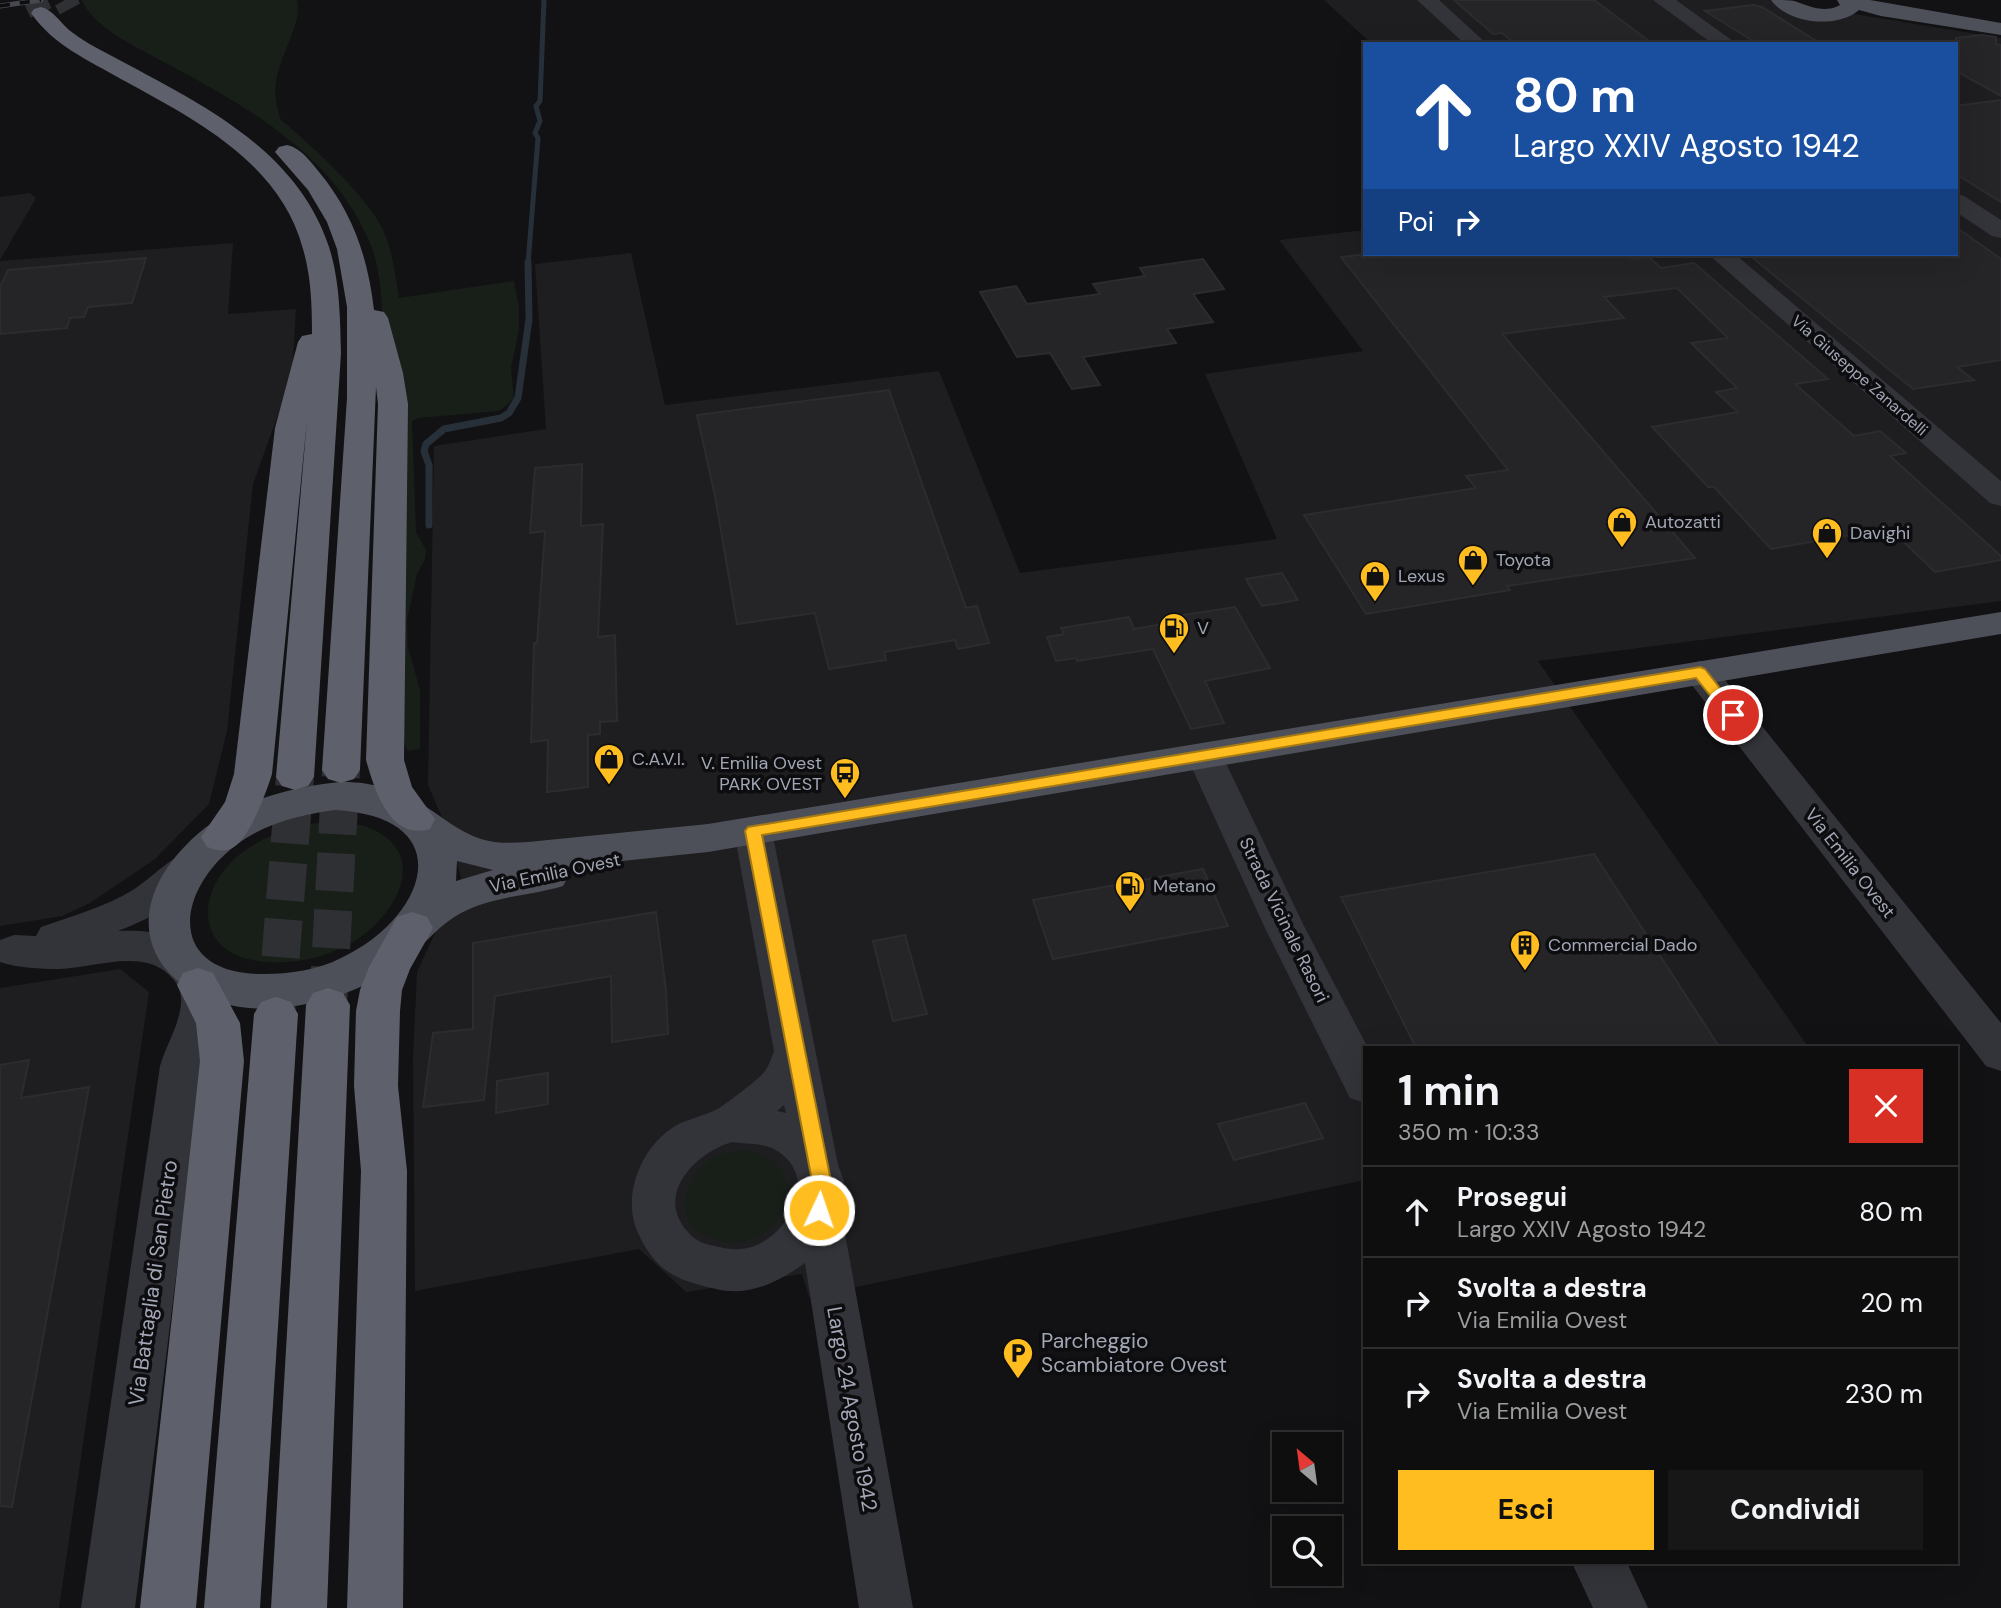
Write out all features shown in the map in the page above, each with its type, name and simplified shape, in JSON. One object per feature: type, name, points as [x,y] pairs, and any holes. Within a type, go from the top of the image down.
[{"type":"highway","points":[[70,9],[88,29],[107,43],[209,99],[265,134],[303,168],[336,215],[355,235],[364,252],[375,325],[391,383],[393,414],[385,760],[398,798],[416,819]]},
{"type":"highway","points":[[41,13],[58,32],[79,47],[195,112],[241,142],[272,170],[297,202],[311,229],[320,257],[325,288],[327,331],[322,431],[295,777]]},
{"type":"highway","points":[[221,837],[243,805],[253,774],[290,428],[313,332],[313,281],[297,202]]},
{"type":"highway","points":[[336,215],[350,251],[357,280],[361,353],[341,770]]},
{"type":"highway","points":[[375,1608],[384,1171],[376,1086],[378,1011],[381,990],[390,967],[412,928]]},
{"type":"highway","points":[[168,1608],[222,1060],[218,1023],[192,975]]},
{"type":"highway","points":[[299,1608],[328,1005]]},
{"type":"highway","points":[[232,1608],[276,1014]]},
{"type":"main road","points":[[1781,2],[1820,15],[1846,4],[2001,29]]},
{"type":"main road","name":"Via Emilia Ovest","points":[[708,838],[606,864],[480,889],[444,902],[398,942],[362,967],[341,977],[297,989],[275,992],[233,989],[192,975],[170,940],[169,910],[182,879],[192,864],[221,837],[238,825],[276,808],[325,797],[372,799],[396,807],[458,847],[477,854],[506,859],[753,831],[2001,623]]},
{"type":"main road","name":"Via Emilia Ovest","points":[[412,928],[432,898],[439,868],[433,841],[416,819]]},
{"type":"street","points":[[1426,0],[1475,42]]},
{"type":"street","points":[[1662,0],[1724,42]]},
{"type":"street","points":[[1958,202],[2001,231]]},
{"type":"street","name":"Via Giuseppe Zanardelli","points":[[1722,256],[2001,497]]},
{"type":"street","name":"Via Emilia Ovest","points":[[1700,672],[2001,1054]]},
{"type":"street","name":"Strada Vicinale Rasori","points":[[1204,755],[1284,926],[1363,1081]]},
{"type":"street","name":"Largo 24 Agosto 1942","points":[[753,831],[822,1186],[819,1210],[886,1608]]},
{"type":"street","name":"Via Emilia Ovest","points":[[7,952],[128,911],[162,891],[192,864]]},
{"type":"street","name":"Via Emilia Ovest","points":[[7,952],[57,953],[113,947],[151,947],[166,951],[192,975]]},
{"type":"street","name":"Via Battaglia di San Pietro","points":[[108,1608],[181,1066],[202,1003],[192,975]]},
{"type":"street","points":[[732,1123],[781,1083],[794,1052]]},
{"type":"street","points":[[817,1163],[804,1144],[784,1130],[759,1123],[732,1123],[705,1131],[682,1146],[664,1166],[654,1190],[652,1214],[661,1238],[679,1256],[703,1268],[731,1271],[759,1266],[786,1253],[806,1234],[819,1210]]},
{"type":"street","points":[[1599,1564],[1621,1608]]},
{"type":"shaded area","points":[[82,0],[297,0],[295,26],[276,85],[276,102],[281,120],[337,172],[376,217],[389,246],[399,298],[514,281],[519,308],[519,329],[511,368],[514,399],[499,411],[418,418],[412,421],[416,532],[426,550],[425,559],[417,574],[407,620],[408,647],[420,690],[420,749],[407,751],[403,736],[381,290],[369,241],[352,209],[331,181],[307,155],[280,132],[221,93],[115,35],[95,19]]},
{"type":"shaded area","points":[[1324,0],[1769,0],[2001,38],[2001,601],[1538,661],[1808,1046],[1363,1046],[1363,1180],[809,1297],[802,1274],[686,1292],[639,1249],[415,1291],[413,1057],[417,972],[461,877],[448,831],[428,785],[434,446],[546,429],[535,264],[631,253],[665,405],[939,371],[1020,573],[1277,539],[1205,374],[1363,351],[1279,240],[1363,230],[1363,256],[1958,256],[1958,42],[1370,42]]},
{"type":"shaded area","points":[[30,193],[36,198],[0,260],[0,197]]},
{"type":"shaded area","points":[[233,243],[228,314],[296,309],[292,376],[253,484],[227,731],[209,804],[155,859],[90,903],[62,916],[0,926],[0,261]]},
{"type":"shaded area","points":[[338,821],[378,832],[394,845],[402,860],[403,876],[398,892],[377,922],[363,935],[339,949],[298,961],[267,962],[243,958],[225,948],[214,935],[208,920],[209,902],[226,867],[243,852],[277,833],[300,826]]},
{"type":"shaded area","points":[[120,969],[149,992],[59,1608],[0,1608],[0,988]]},
{"type":"shaded area","points":[[746,1150],[772,1161],[786,1177],[788,1196],[781,1214],[768,1229],[749,1240],[727,1243],[704,1235],[694,1227],[685,1208],[685,1197],[694,1176],[710,1160]]},
{"type":"building","points":[[1454,0],[1594,0],[1650,42],[1513,42],[1502,33],[1493,34]]},
{"type":"building","points":[[1753,5],[1762,7],[1818,42],[1755,42],[1705,11]]},
{"type":"building","points":[[1982,35],[1996,37],[1996,44],[2001,45],[2001,96],[1958,72],[1956,38]]},
{"type":"building","points":[[2001,100],[2001,202],[1958,175],[1958,106]]},
{"type":"building","points":[[1958,228],[2001,259],[2001,360],[1957,367],[1974,380],[1913,389],[1750,256],[1958,256]]},
{"type":"building","points":[[1363,254],[1628,256],[1632,259],[1649,257],[1661,268],[1694,263],[1828,379],[1795,384],[1854,436],[1880,431],[1906,453],[1890,456],[2001,556],[2001,560],[1935,572],[1889,528],[1771,549],[1714,487],[1708,487],[1652,427],[1738,412],[1716,392],[1737,388],[1691,343],[1728,338],[1677,288],[1604,297],[1624,318],[1502,334],[1695,558],[1507,586],[1510,590],[1366,614],[1304,515],[1476,488],[1466,476],[1508,470],[1341,257]]},
{"type":"building","points":[[146,258],[132,303],[88,307],[84,317],[70,318],[67,328],[0,334],[0,287],[8,270]]},
{"type":"building","points":[[1203,259],[1224,289],[1193,294],[1213,322],[1167,329],[1176,343],[1083,357],[1100,385],[1072,389],[1050,353],[1017,357],[980,292],[1016,286],[1027,304],[1100,294],[1093,284],[1145,276],[1140,268]]},
{"type":"building","points":[[889,390],[966,608],[977,606],[989,643],[958,649],[955,640],[884,652],[886,660],[829,669],[815,613],[737,624],[715,496],[697,415]]},
{"type":"building","points":[[582,464],[581,526],[603,524],[598,637],[615,635],[617,721],[600,722],[600,734],[588,735],[588,787],[547,792],[548,740],[531,742],[534,643],[537,643],[545,531],[530,533],[535,468]]},
{"type":"building","points":[[1282,573],[1298,600],[1262,606],[1246,579]]},
{"type":"building","points":[[1235,607],[1270,668],[1205,681],[1224,723],[1191,729],[1153,649],[1077,661],[1076,658],[1056,661],[1047,637],[1064,634],[1061,628],[1129,617],[1134,629],[1186,620],[1183,615]]},
{"type":"building","name":"Commercial Dado","points":[[1594,854],[1719,1046],[1415,1046],[1341,897]]},
{"type":"building","name":"Metano","points":[[1203,869],[1228,926],[1053,959],[1033,900]]},
{"type":"building","points":[[656,912],[666,990],[668,1034],[612,1042],[611,976],[495,996],[484,1100],[423,1107],[433,1033],[473,1029],[473,943]]},
{"type":"building","points":[[905,935],[927,1014],[893,1021],[873,941]]},
{"type":"building","points":[[29,1060],[21,1098],[89,1087],[12,1507],[0,1506],[0,1065]]},
{"type":"building","points":[[548,1073],[548,1104],[496,1113],[497,1081]]},
{"type":"building","points":[[1305,1103],[1323,1138],[1234,1160],[1218,1124]]},
{"type":"waterway","points":[[528,264],[538,138],[535,133],[540,121],[536,106],[540,101],[544,0]]},
{"type":"waterway","points":[[429,525],[429,465],[424,451],[426,444],[444,429],[501,418],[509,413],[518,398],[529,319],[528,264]]},
{"type":"tunnel","points":[[35,0],[41,13]]},
{"type":"tunnel","points":[[65,0],[70,9]]},
{"type":"tunnel","points":[[328,1005],[341,770]]},
{"type":"tunnel","points":[[276,1014],[295,777]]},
{"type":"railway","points":[[0,6],[41,0]]},
{"type":"place","name":"Autozatti","points":[[1622,549]]},
{"type":"place","name":"Davighi","points":[[1827,560]]},
{"type":"place","name":"Toyota","points":[[1473,587]]},
{"type":"place","name":"Lexus","points":[[1375,603]]},
{"type":"place","name":"V","points":[[1174,655]]},
{"type":"place","name":"C.A.V.I.","points":[[609,786]]},
{"type":"place","name":"V. Emilia Ovest PARK OVEST","points":[[845,800]]},
{"type":"place","name":"Metano","points":[[1130,913]]},
{"type":"place","name":"Commercial Dado","points":[[1525,972]]},
{"type":"place","name":"Parcheggio Scambiatore Ovest","points":[[1018,1380]]},
{"type":"route","points":[[819,1210],[822,1186],[753,831],[1700,672],[1733,715]]}]
